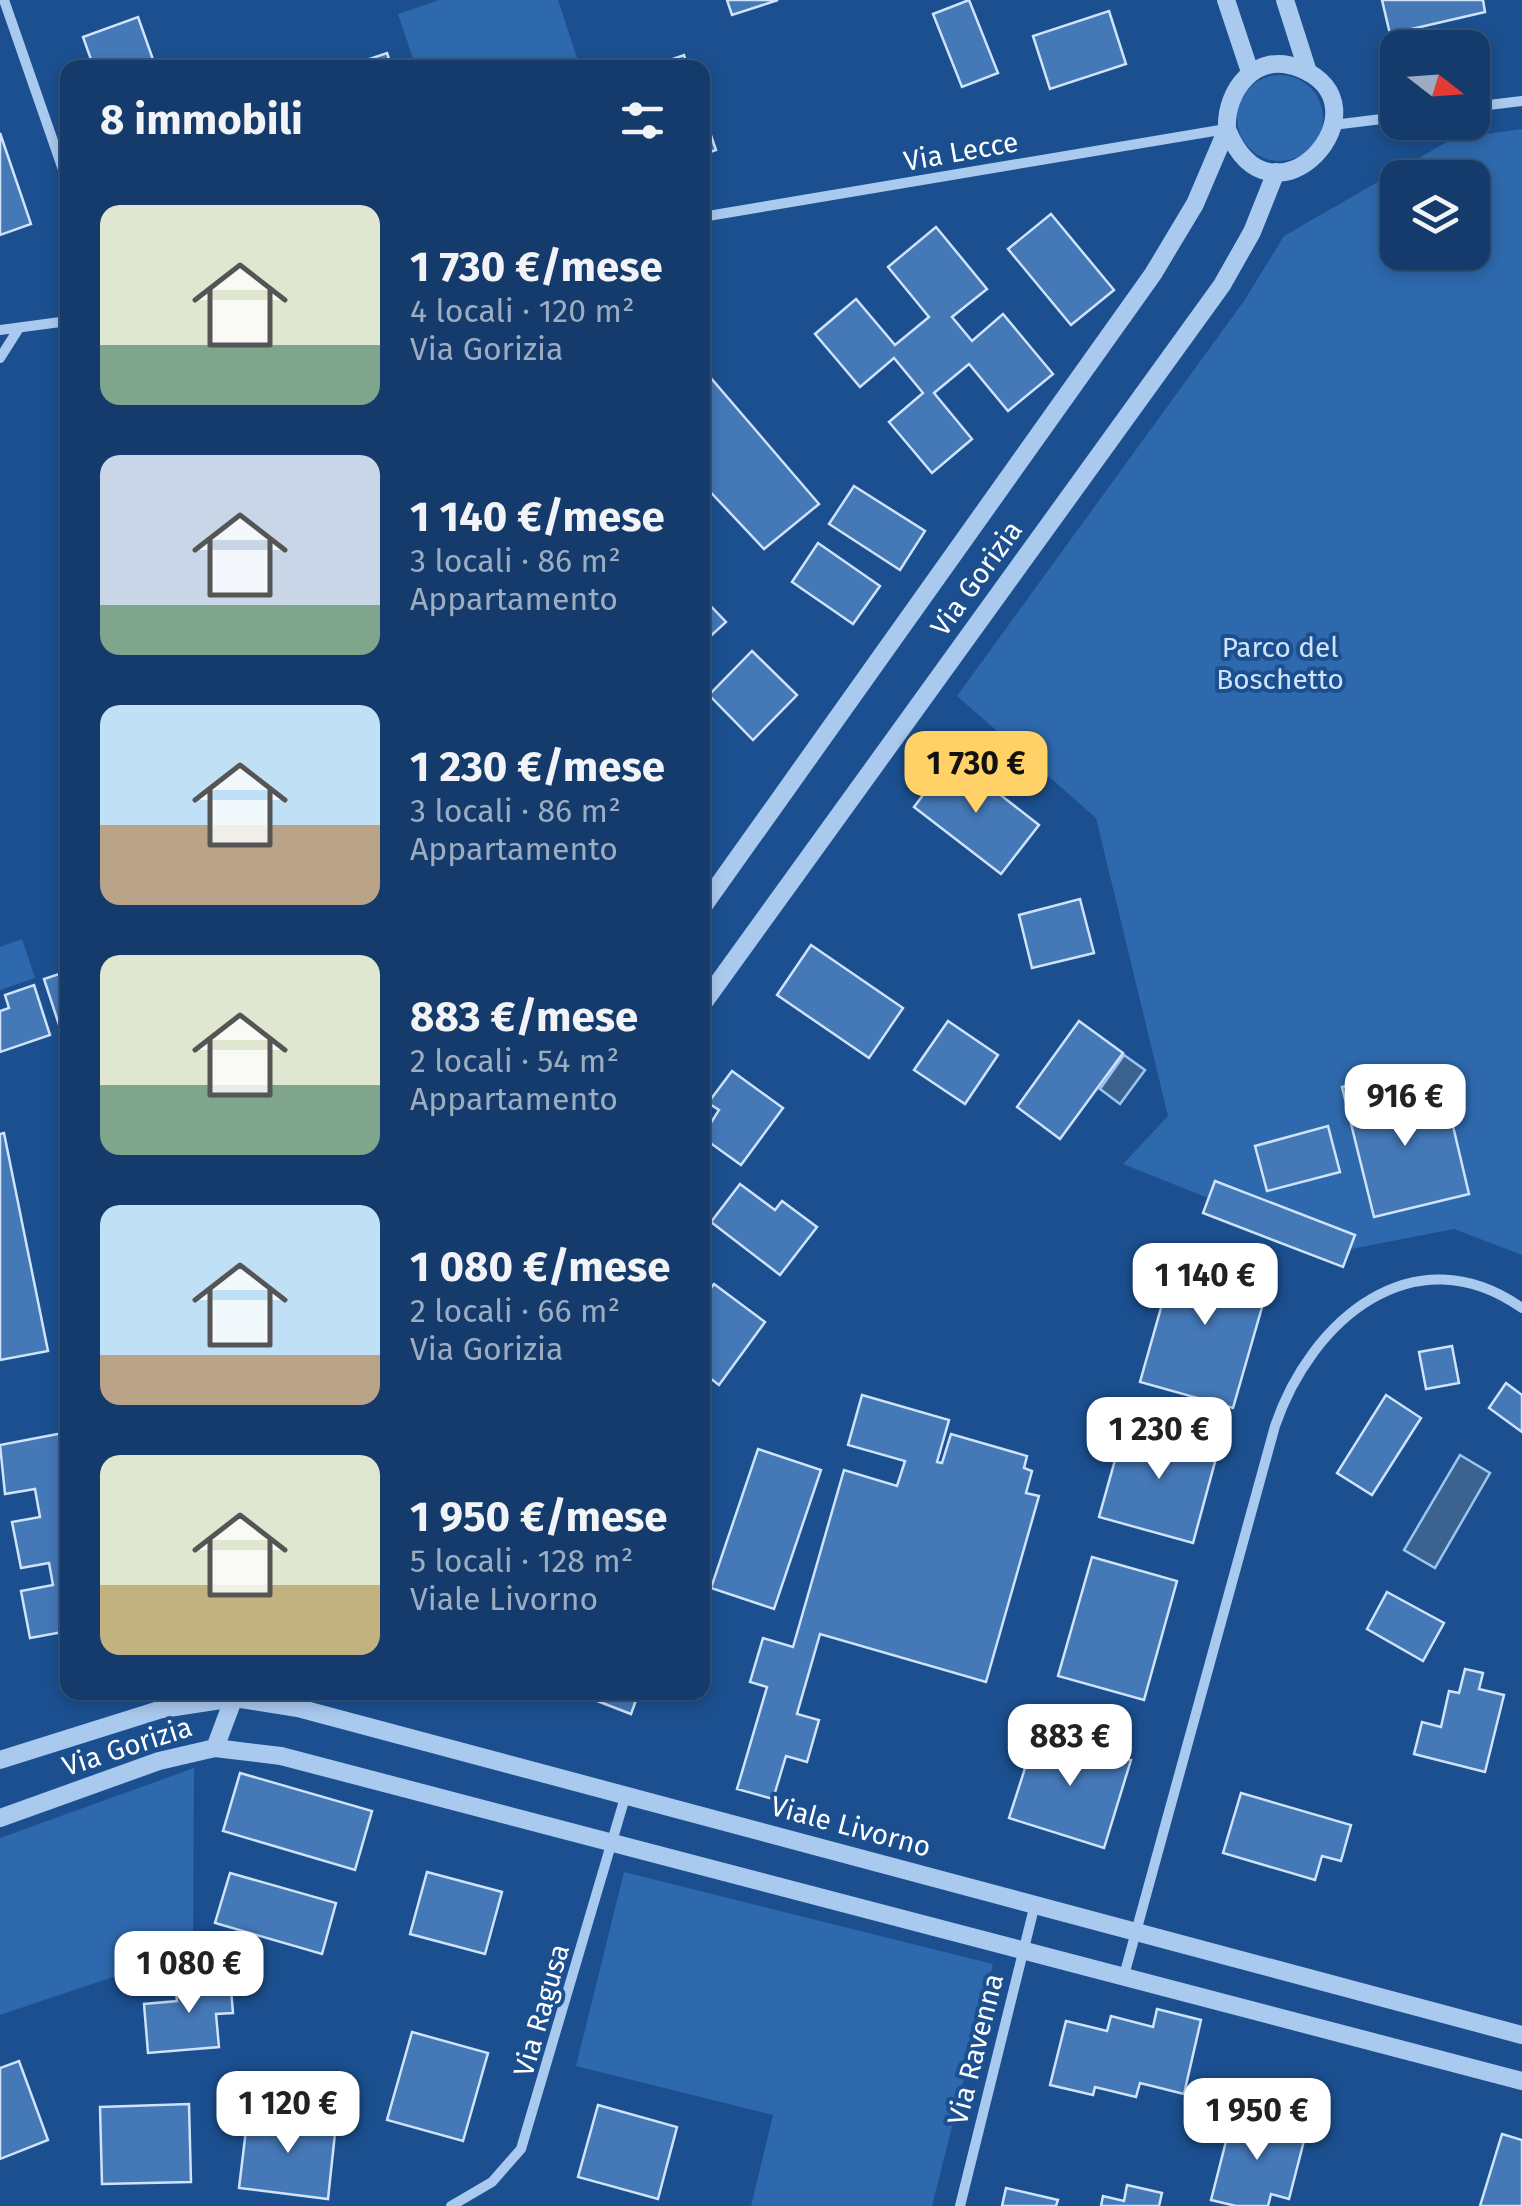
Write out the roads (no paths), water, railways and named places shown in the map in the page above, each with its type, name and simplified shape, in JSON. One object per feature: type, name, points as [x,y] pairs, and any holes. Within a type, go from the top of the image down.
[{"type":"street","points":[[4,0],[60,161]]},
{"type":"street","points":[[1226,0],[1250,72]]},
{"type":"street","points":[[1284,0],[1308,72],[1328,95],[1333,126],[1320,154],[1292,171],[1276,172],[1245,159],[1227,129],[1231,95],[1250,72],[1279,64],[1308,72]]},
{"type":"street","points":[[1490,105],[1522,101]]},
{"type":"street","points":[[1333,126],[1380,119]]},
{"type":"street","name":"Via Lecce","points":[[710,216],[1227,129]]},
{"type":"street","name":"Via Gorizia","points":[[710,897],[1153,274],[1195,204],[1227,129]]},
{"type":"street","name":"Via Gorizia","points":[[710,994],[1232,270],[1276,172]]},
{"type":"street","points":[[0,330],[60,322]]},
{"type":"street","points":[[0,358],[18,328]]},
{"type":"street","points":[[1124,1979],[1275,1426],[1297,1376],[1329,1331],[1348,1314],[1366,1300],[1414,1281],[1466,1282],[1522,1308]]},
{"type":"street","name":"Via Gorizia","points":[[0,1818],[158,1761],[214,1748],[233,1700]]},
{"type":"street","name":"Viale Livorno","points":[[259,1700],[1138,1929],[1522,2035]]},
{"type":"street","name":"Via Gorizia","points":[[0,1760],[166,1701]]},
{"type":"street","points":[[214,1748],[280,1756],[1022,1954],[1522,2082]]},
{"type":"street","name":"Via Ragusa","points":[[451,2206],[492,2182],[521,2150],[626,1794]]},
{"type":"street","name":"Via Ravenna","points":[[960,2206],[1035,1903]]},
{"type":"park label","name":"Parco del Boschetto","points":[[1280,663]]}]
